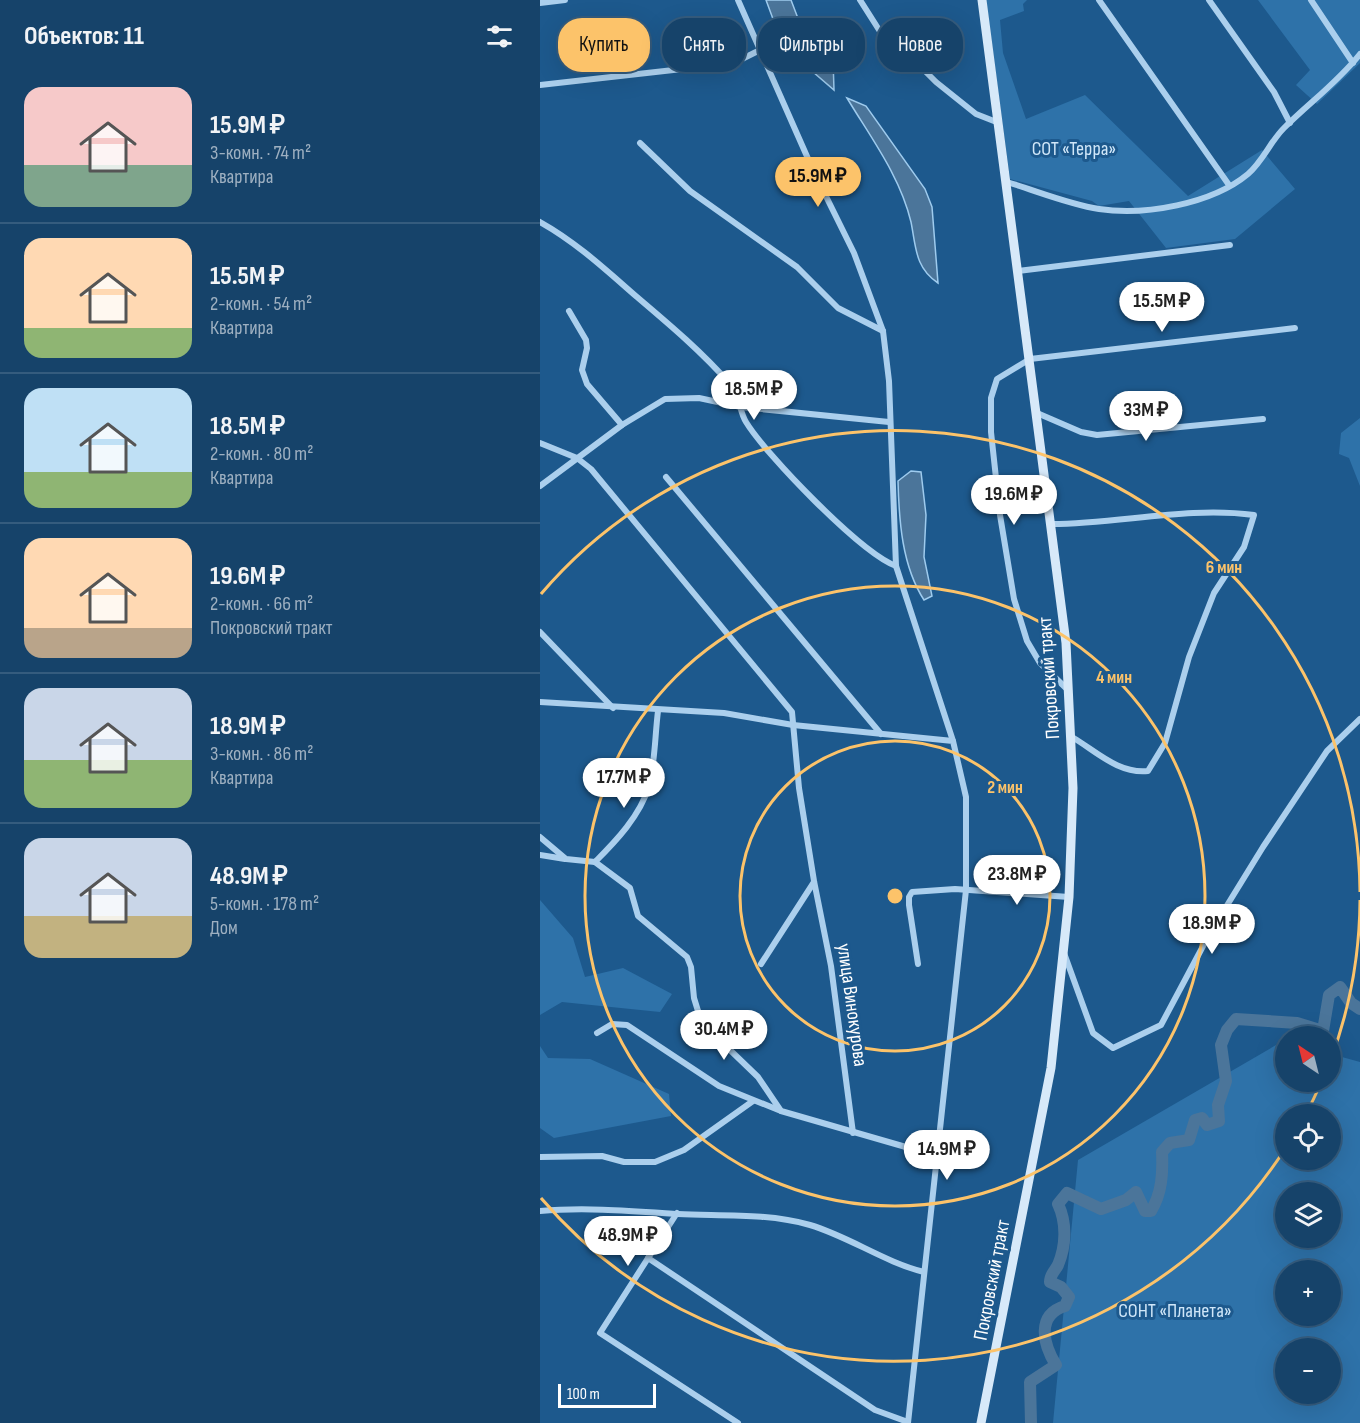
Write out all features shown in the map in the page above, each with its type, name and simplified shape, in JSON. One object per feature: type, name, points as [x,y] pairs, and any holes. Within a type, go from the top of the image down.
[{"type":"main road","name":"Покровский тракт","points":[[981,1423],[1045,1104],[1064,952],[1073,828],[1066,644],[982,0]]},
{"type":"street","points":[[540,3],[565,0]]},
{"type":"street","points":[[738,0],[758,45]]},
{"type":"street","points":[[860,0],[881,33],[905,51],[936,82],[976,114],[999,123]]},
{"type":"street","points":[[1099,0],[1229,185]]},
{"type":"street","points":[[1209,0],[1274,92],[1290,123]]},
{"type":"street","points":[[1311,0],[1353,63]]},
{"type":"street","points":[[540,85],[709,66],[742,59],[758,51]]},
{"type":"street","points":[[1006,182],[1098,209],[1112,210],[1180,205],[1208,196],[1257,166],[1271,143],[1360,54]]},
{"type":"street","points":[[648,1258],[875,1410],[908,1422],[966,890],[966,798],[953,741],[896,566],[889,381],[883,330],[871,292],[854,253],[813,170],[770,72]]},
{"type":"street","points":[[640,143],[690,190],[798,267],[838,308],[883,330]]},
{"type":"street","points":[[540,222],[594,260],[698,350],[733,387],[744,420],[763,444],[828,513],[872,552],[896,566]]},
{"type":"street","points":[[1018,271],[1230,245]]},
{"type":"street","points":[[569,311],[586,340],[587,348],[582,370],[587,384],[622,425]]},
{"type":"street","points":[[1069,692],[1040,663],[1027,641],[1014,599],[1000,515],[991,432],[991,398],[997,379],[1030,359],[1295,328]]},
{"type":"street","points":[[540,486],[622,425],[664,399],[679,396],[741,407],[889,422]]},
{"type":"street","points":[[1037,413],[1081,432],[1097,435],[1263,419]]},
{"type":"street","points":[[540,443],[578,458]]},
{"type":"street","name":"улица Винокурова","points":[[578,458],[591,469],[788,705],[794,725],[799,788],[814,881],[831,966],[853,1133]]},
{"type":"street","points":[[666,477],[881,735]]},
{"type":"street","points":[[1052,524],[1095,524],[1222,511],[1254,515],[1244,547],[1214,593],[1189,657],[1165,743],[1148,771],[1134,772],[1107,761],[1071,736]]},
{"type":"street","points":[[540,632],[613,708]]},
{"type":"street","points":[[540,702],[742,715],[794,725],[953,741]]},
{"type":"street","points":[[595,862],[624,831],[637,812],[649,786],[658,711]]},
{"type":"street","points":[[1064,952],[1093,1033],[1113,1048],[1161,1025],[1210,933],[1263,847],[1327,751],[1360,719]]},
{"type":"street","points":[[540,837],[566,859]]},
{"type":"street","points":[[540,855],[595,862],[630,888],[638,916],[687,957],[691,967],[694,998],[698,1011],[730,1050],[758,1077],[781,1111]]},
{"type":"street","points":[[761,964],[814,881]]},
{"type":"street","points":[[918,964],[909,897],[920,890],[966,890],[1069,897]]},
{"type":"street","points":[[597,1033],[612,1024],[627,1025],[719,1086],[753,1101],[853,1133],[937,1155]]},
{"type":"street","points":[[540,1157],[602,1156],[624,1162],[655,1162],[684,1150],[753,1101]]},
{"type":"street","points":[[540,1211],[752,1217],[811,1225],[865,1246],[901,1266],[924,1272]]},
{"type":"street","points":[[676,1214],[600,1334],[738,1423]]},
{"type":"green space","name":"СОТ «Терра»","points":[[986,0],[1027,0],[1023,4],[1024,11],[1000,20],[1003,53],[1026,119],[1085,95],[1188,196],[1262,150],[1295,189],[1235,239],[1166,248],[1129,201],[1099,206],[1092,201],[1010,179]]},
{"type":"green space","points":[[1258,0],[1360,0],[1360,63],[1317,104],[1296,85],[1310,70]]},
{"type":"green space","points":[[1360,418],[1360,486],[1349,458],[1339,454],[1341,433]]},
{"type":"green space","points":[[540,900],[573,938],[585,977],[623,968],[672,994],[660,1012],[562,1002],[540,1015]]},
{"type":"green space","points":[[540,1046],[548,1058],[590,1059],[669,1094],[671,1116],[554,1138],[540,1128]]},
{"type":"green space","name":"СОНТ «Планета»","points":[[1275,1046],[1275,1092],[1341,1092],[1341,1057],[1360,1062],[1360,1423],[1053,1423],[1078,1160]]},
{"type":"shaded area","points":[[766,0],[791,0],[798,18],[773,18]]},
{"type":"shaded area","points":[[813,72],[833,72],[834,90]]},
{"type":"shaded area","points":[[847,98],[866,106],[925,189],[932,207],[938,283],[930,277],[921,264],[900,189]]},
{"type":"shaded area","points":[[911,471],[921,472],[926,515],[924,557],[932,596],[924,600],[906,558],[899,512],[898,481]]},
{"type":"waterway","points":[[1031,1423],[1030,1382],[1056,1365],[1045,1339],[1046,1323],[1056,1310],[1065,1306],[1069,1297],[1061,1287],[1050,1282],[1061,1258],[1064,1242],[1063,1219],[1058,1204],[1067,1193],[1101,1209],[1126,1200],[1136,1192],[1145,1211],[1151,1211],[1158,1197],[1161,1183],[1162,1152],[1170,1143],[1189,1140],[1195,1120],[1202,1118],[1207,1125],[1219,1121],[1218,1105],[1226,1081],[1221,1045],[1227,1030],[1236,1019],[1297,1023],[1323,1031],[1329,995],[1340,987],[1351,1003],[1360,1009]]}]
